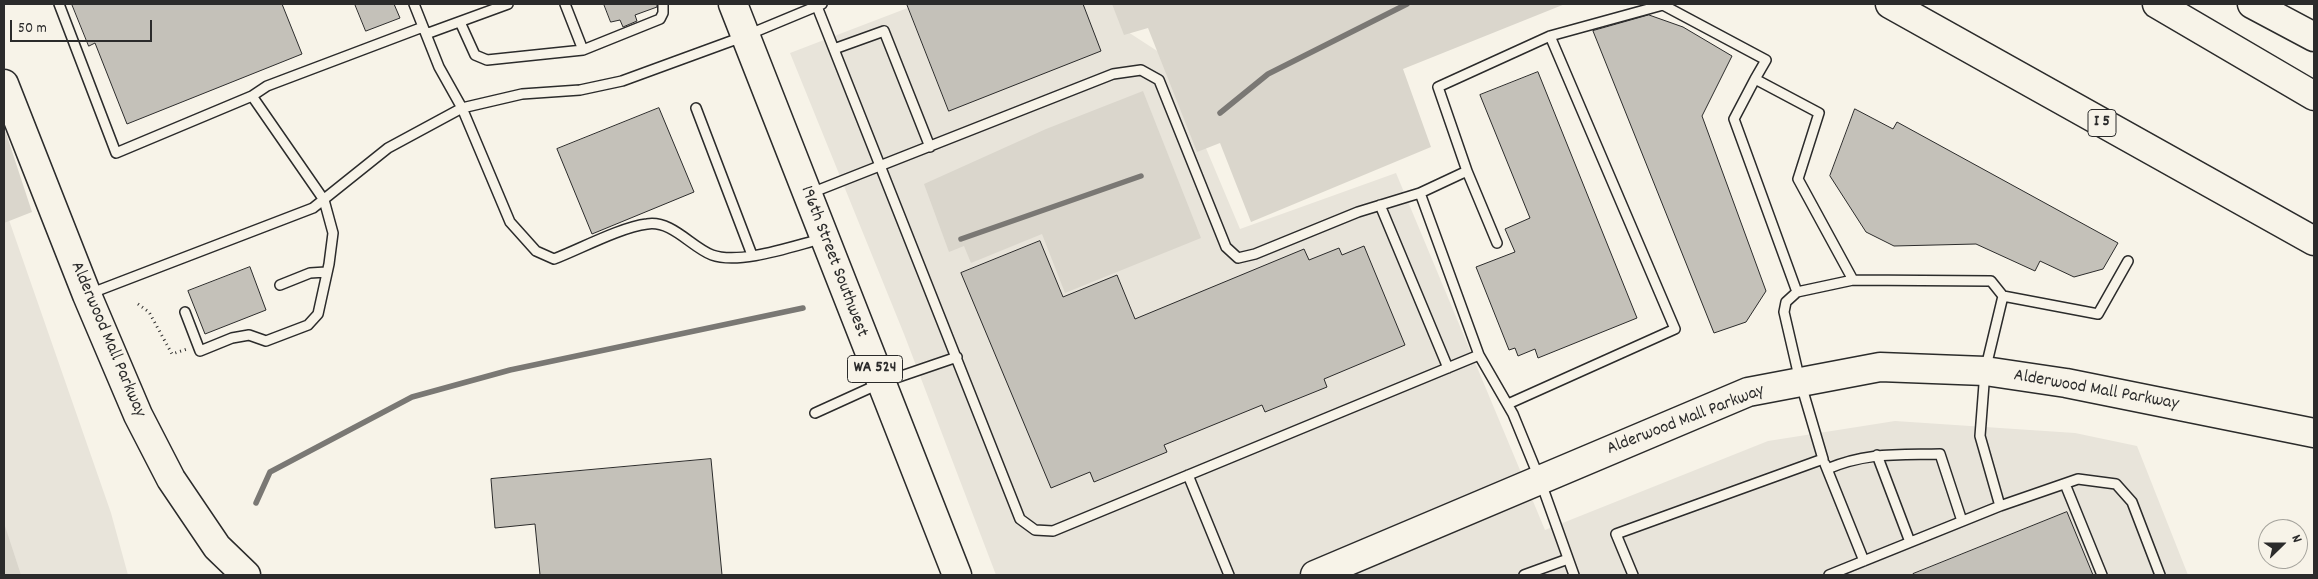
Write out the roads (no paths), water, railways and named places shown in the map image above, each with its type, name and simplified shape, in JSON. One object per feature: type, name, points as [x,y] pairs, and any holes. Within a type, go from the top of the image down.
[{"type":"main road","name":"196th Street Southwest","points":[[733,4],[956,575]]},
{"type":"main road","name":"I 5","points":[[1890,4],[2314,241]]},
{"type":"main road","points":[[2157,4],[2314,96]]},
{"type":"main road","points":[[2252,4],[2314,37]]},
{"type":"main road","name":"Alderwood Mall Parkway","points":[[4,84],[87,296],[138,416],[171,479],[217,547],[246,575]]},
{"type":"main road","name":"Alderwood Mall Parkway","points":[[1315,575],[1748,392],[1880,367],[1985,371],[2066,383],[2314,433]]},
{"type":"lane","points":[[59,4],[116,153],[252,96],[267,86],[425,31],[460,22],[508,4]]},
{"type":"lane","points":[[414,4],[439,67],[462,108],[510,222],[525,240],[545,256],[554,259],[626,229],[649,223],[674,231],[711,255],[723,257],[752,255],[824,238]]},
{"type":"lane","points":[[565,4],[583,50]]},
{"type":"lane","points":[[460,22],[475,55],[487,60],[583,50],[660,19],[663,13],[663,4]]},
{"type":"lane","points":[[87,296],[313,208],[388,148],[462,108],[522,94],[580,90],[622,81],[745,36],[818,4],[834,49],[882,166],[1020,519],[1035,530],[1053,530],[1479,355]]},
{"type":"lane","points":[[1497,243],[1467,172],[1438,87],[1550,36],[1663,5],[1766,60],[1734,119],[1797,292]]},
{"type":"lane","points":[[834,49],[884,31],[930,147]]},
{"type":"lane","points":[[1508,404],[1675,329],[1550,36]]},
{"type":"lane","points":[[807,194],[1113,74],[1141,70],[1159,80],[1226,247],[1238,258],[1255,254],[1358,212],[1420,193],[1467,172]]},
{"type":"lane","points":[[1755,79],[1818,113],[1798,179],[1853,280]]},
{"type":"lane","points":[[185,312],[200,351],[232,338],[249,336],[266,341],[308,325],[318,314],[333,234],[324,200],[252,96]]},
{"type":"lane","points":[[696,108],[752,255]]},
{"type":"lane","points":[[1420,193],[1479,355],[1508,404],[1540,480],[1574,575]]},
{"type":"lane","points":[[1380,205],[1448,368]]},
{"type":"lane","points":[[1864,561],[1823,459],[1800,381],[1784,312],[1786,302],[1797,292],[1853,280],[1991,282],[2003,296],[2098,314],[2128,261]]},
{"type":"lane","points":[[280,285],[310,272],[326,272]]},
{"type":"lane","points":[[2000,506],[1980,436],[1985,371],[2003,296]]},
{"type":"lane","points":[[815,413],[881,383],[957,357]]},
{"type":"lane","points":[[1827,469],[1847,461],[1877,455],[1940,454],[1962,521]]},
{"type":"lane","points":[[1877,455],[1910,542]]},
{"type":"lane","points":[[1633,575],[1616,534],[1823,459]]},
{"type":"lane","points":[[1188,475],[1228,575]]},
{"type":"lane","points":[[1829,575],[2000,506],[2078,479],[2116,484],[2132,502],[2160,575]]},
{"type":"lane","points":[[2065,484],[2102,575]]},
{"type":"lane","points":[[1524,575],[1568,559]]},
{"type":"waterway","points":[[1220,113],[1268,74],[1407,4]]},
{"type":"waterway","points":[[961,239],[1141,176]]},
{"type":"waterway","points":[[256,503],[270,472],[412,397],[510,370],[803,308]]}]
